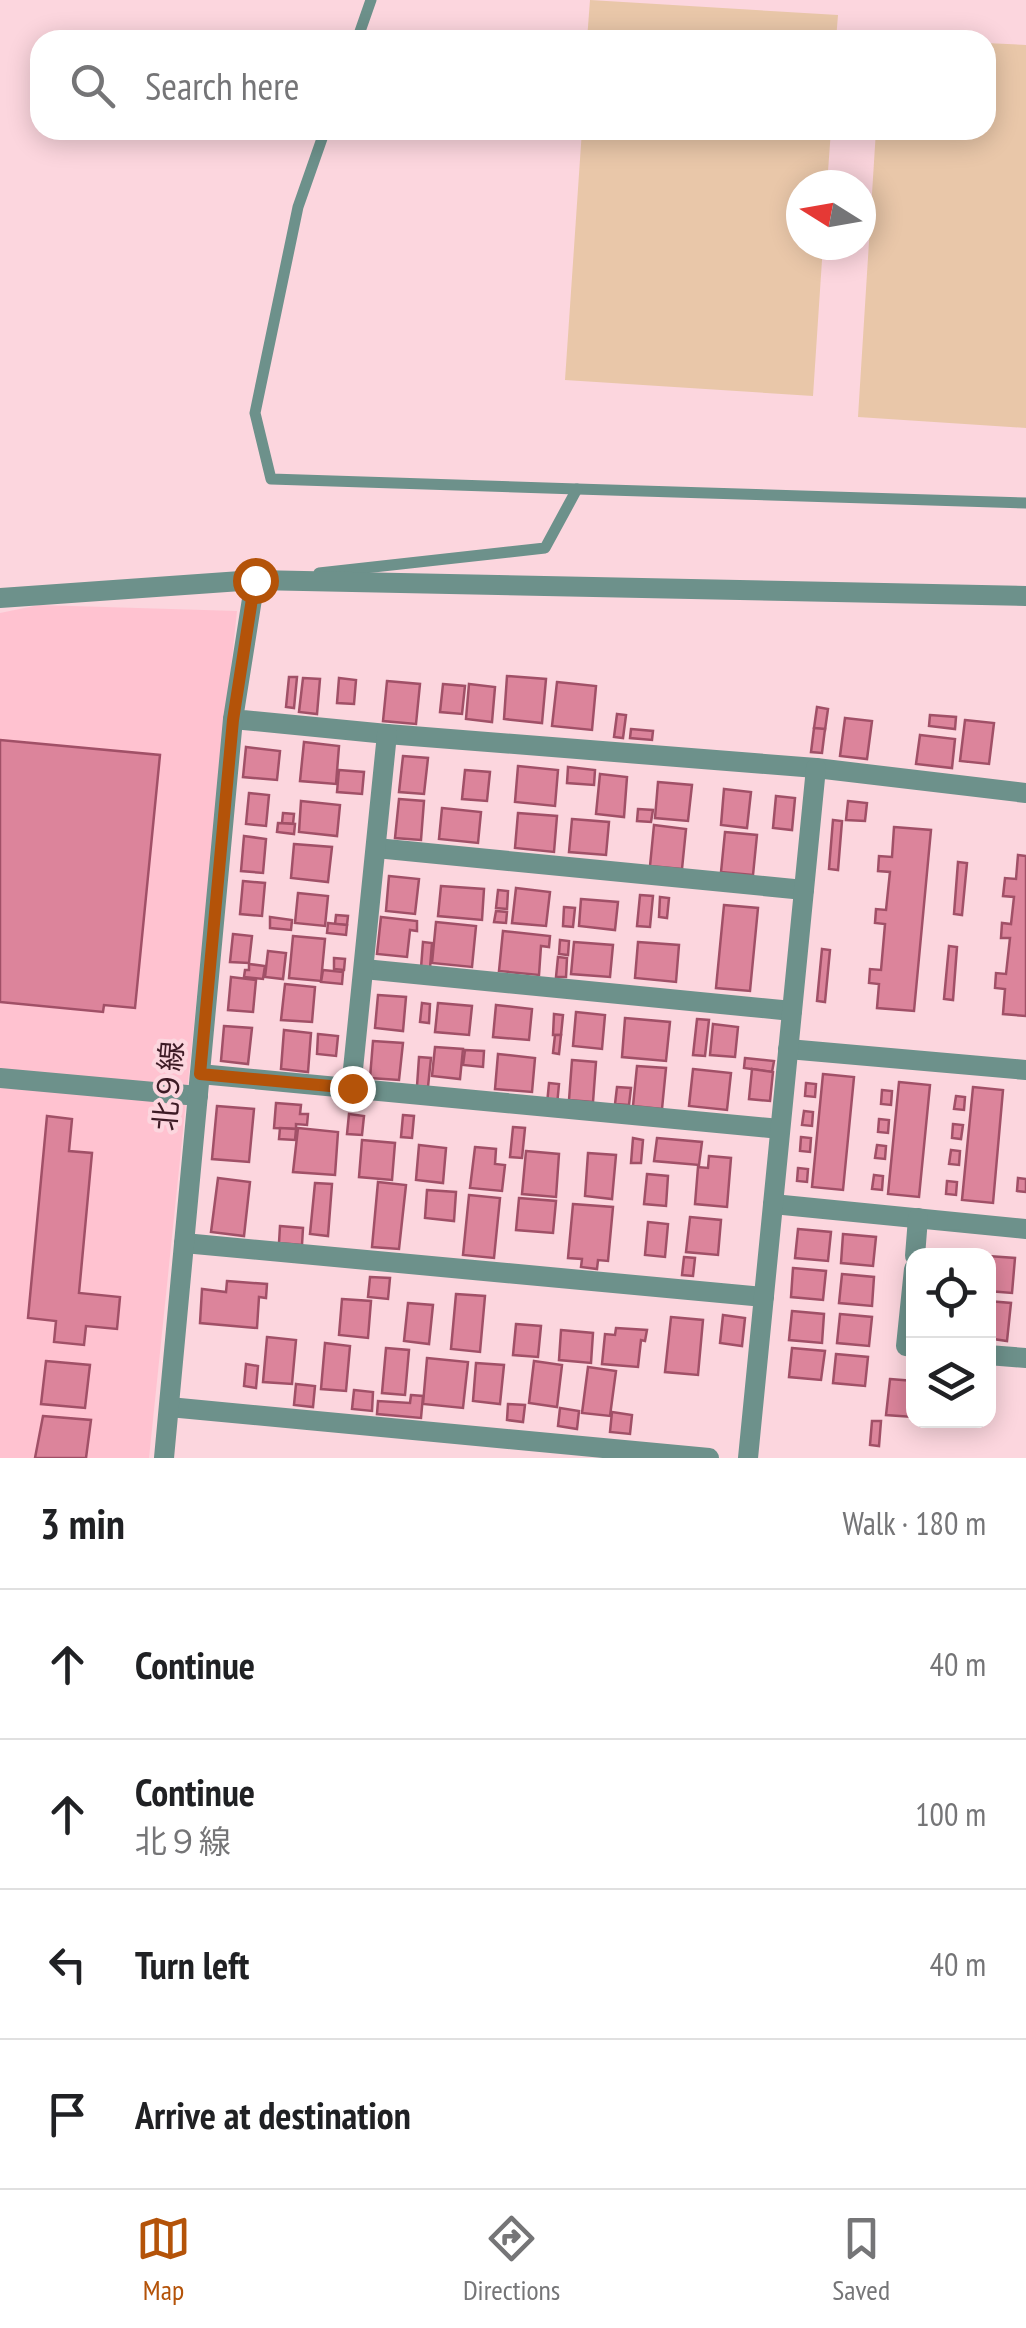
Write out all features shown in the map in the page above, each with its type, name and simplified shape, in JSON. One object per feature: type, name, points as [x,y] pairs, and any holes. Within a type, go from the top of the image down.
[{"type":"street","points":[[0,598],[255,580],[1026,596]]},
{"type":"street","name":"北９線","points":[[164,1458],[233,720],[255,580]]},
{"type":"street","points":[[233,720],[816,768],[1026,793]]},
{"type":"street","points":[[352,1088],[387,734]]},
{"type":"street","points":[[748,1458],[816,768]]},
{"type":"street","points":[[376,848],[804,890]]},
{"type":"street","points":[[364,969],[792,1011]]},
{"type":"street","points":[[788,1049],[1026,1070]]},
{"type":"street","points":[[0,1078],[352,1088],[780,1129]]},
{"type":"street","points":[[773,1204],[1026,1230]]},
{"type":"street","points":[[916,1248],[918,1218]]},
{"type":"street","points":[[184,1243],[764,1297]]},
{"type":"street","points":[[996,1356],[1026,1358]]},
{"type":"street","points":[[169,1408],[709,1458]]},
{"type":"lane","points":[[360,30],[370,0]]},
{"type":"lane","points":[[321,140],[298,207],[255,414],[271,480],[1026,503]]},
{"type":"lane","points":[[255,580],[546,548],[577,489]]},
{"type":"shaded area","points":[[590,0],[838,15],[837,30],[588,30]]},
{"type":"shaded area","points":[[996,44],[1026,45],[1026,428],[858,417],[868,260],[876,260],[875,140],[996,140]]},
{"type":"shaded area","points":[[581,140],[830,140],[828,170],[786,170],[786,260],[822,260],[813,396],[565,380]]},
{"type":"shaded area","points":[[39,605],[237,611],[149,1458],[0,1458],[0,613]]},
{"type":"building","points":[[507,676],[546,679],[542,723],[504,719]]},
{"type":"building","points":[[289,677],[297,677],[294,708],[286,707]]},
{"type":"building","points":[[303,678],[320,679],[317,714],[299,712]]},
{"type":"building","points":[[339,678],[356,680],[354,704],[337,703]]},
{"type":"building","points":[[387,681],[420,684],[416,724],[383,721]]},
{"type":"building","points":[[557,682],[596,686],[592,730],[552,726]]},
{"type":"building","points":[[443,684],[465,686],[462,714],[440,712]]},
{"type":"building","points":[[469,684],[495,687],[492,722],[466,719]]},
{"type":"building","points":[[817,707],[828,709],[825,730],[814,728]]},
{"type":"building","points":[[617,714],[626,715],[623,738],[614,737]]},
{"type":"building","points":[[930,715],[956,717],[955,729],[929,726]]},
{"type":"building","points":[[845,718],[872,721],[867,759],[840,756]]},
{"type":"building","points":[[965,720],[994,723],[989,764],[960,761]]},
{"type":"building","points":[[814,728],[825,729],[822,753],[811,752]]},
{"type":"building","points":[[631,729],[653,731],[652,740],[630,738]]},
{"type":"building","points":[[920,735],[955,739],[952,768],[916,764]]},
{"type":"building","points":[[0,740],[160,755],[135,1008],[104,1005],[103,1012],[0,1002]]},
{"type":"building","points":[[304,742],[339,746],[336,784],[300,781]]},
{"type":"building","points":[[246,747],[280,751],[277,780],[243,777]]},
{"type":"building","points":[[403,756],[428,758],[424,794],[399,792]]},
{"type":"building","points":[[518,766],[558,770],[555,806],[515,802]]},
{"type":"building","points":[[568,767],[595,770],[594,785],[567,783]]},
{"type":"building","points":[[339,770],[364,772],[362,794],[337,792]]},
{"type":"building","points":[[465,770],[490,772],[487,801],[462,799]]},
{"type":"building","points":[[600,774],[627,777],[624,817],[596,814]]},
{"type":"building","points":[[658,782],[692,785],[688,821],[655,818]]},
{"type":"building","points":[[724,789],[751,792],[747,828],[721,825]]},
{"type":"building","points":[[249,793],[269,795],[266,826],[246,824]]},
{"type":"building","points":[[776,796],[795,798],[792,830],[773,828]]},
{"type":"building","points":[[399,799],[424,801],[421,840],[395,838]]},
{"type":"building","points":[[301,801],[340,805],[337,836],[299,832]]},
{"type":"building","points":[[848,801],[867,803],[865,821],[846,820]]},
{"type":"building","points":[[442,808],[481,812],[478,843],[439,839]]},
{"type":"building","points":[[638,809],[653,810],[651,822],[637,821]]},
{"type":"building","points":[[283,813],[294,814],[293,824],[282,823]]},
{"type":"building","points":[[518,813],[557,816],[554,852],[515,848]]},
{"type":"building","points":[[572,819],[609,822],[606,855],[569,852]]},
{"type":"building","points":[[833,820],[842,821],[838,870],[829,869]]},
{"type":"building","points":[[278,823],[295,824],[294,834],[277,832]]},
{"type":"building","points":[[654,825],[686,829],[682,869],[650,866]]},
{"type":"building","points":[[894,827],[931,830],[914,1011],[877,1008],[879,984],[869,983],[870,969],[881,970],[885,924],[875,923],[876,909],[886,910],[890,872],[878,871],[879,856],[892,857]]},
{"type":"building","points":[[725,832],[757,835],[753,875],[721,872]]},
{"type":"building","points":[[244,836],[266,839],[263,873],[241,871]]},
{"type":"building","points":[[294,844],[332,847],[328,882],[291,878]]},
{"type":"building","points":[[1018,855],[1026,856],[1026,1016],[1003,1014],[1005,989],[995,988],[996,973],[1006,974],[1010,938],[1001,938],[1002,923],[1011,924],[1014,897],[1003,896],[1005,878],[1016,879]]},
{"type":"building","points":[[958,862],[967,863],[962,915],[954,914]]},
{"type":"building","points":[[389,876],[419,879],[415,914],[386,911]]},
{"type":"building","points":[[243,881],[265,883],[262,916],[240,914]]},
{"type":"building","points":[[441,886],[484,889],[482,920],[438,916]]},
{"type":"building","points":[[516,888],[550,892],[546,926],[512,923]]},
{"type":"building","points":[[498,890],[508,891],[507,909],[496,908]]},
{"type":"building","points":[[298,893],[328,896],[325,926],[295,923]]},
{"type":"building","points":[[640,895],[653,896],[650,927],[637,926]]},
{"type":"building","points":[[660,897],[669,898],[667,918],[659,917]]},
{"type":"building","points":[[581,899],[618,902],[615,930],[579,926]]},
{"type":"building","points":[[724,905],[758,908],[750,991],[716,988]]},
{"type":"building","points":[[564,907],[575,908],[573,927],[563,926]]},
{"type":"building","points":[[496,911],[507,912],[506,923],[494,922]]},
{"type":"building","points":[[336,915],[348,916],[347,925],[335,924]]},
{"type":"building","points":[[270,917],[292,920],[291,930],[270,928]]},
{"type":"building","points":[[381,917],[417,921],[417,931],[410,930],[407,957],[377,954]]},
{"type":"building","points":[[436,922],[476,926],[472,967],[432,963]]},
{"type":"building","points":[[328,923],[347,925],[346,935],[327,933]]},
{"type":"building","points":[[503,931],[550,936],[549,947],[541,946],[539,975],[499,971]]},
{"type":"building","points":[[233,934],[252,936],[249,963],[230,962]]},
{"type":"building","points":[[293,936],[325,939],[321,981],[289,978]]},
{"type":"building","points":[[560,940],[569,941],[568,955],[559,954]]},
{"type":"building","points":[[423,942],[432,943],[430,968],[421,968]]},
{"type":"building","points":[[574,942],[613,945],[610,977],[571,974]]},
{"type":"building","points":[[638,942],[679,945],[676,982],[635,978]]},
{"type":"building","points":[[949,946],[957,947],[953,1000],[944,999]]},
{"type":"building","points":[[822,949],[830,950],[825,1002],[817,1001]]},
{"type":"building","points":[[268,951],[286,953],[283,979],[265,977]]},
{"type":"building","points":[[558,957],[567,958],[566,977],[556,977]]},
{"type":"building","points":[[334,958],[345,959],[344,970],[334,969]]},
{"type":"building","points":[[249,964],[265,966],[263,979],[244,977]]},
{"type":"building","points":[[323,970],[343,972],[342,984],[321,982]]},
{"type":"building","points":[[231,977],[256,980],[253,1012],[228,1010]]},
{"type":"building","points":[[285,984],[315,987],[312,1022],[281,1020]]},
{"type":"building","points":[[378,995],[406,997],[403,1031],[375,1028]]},
{"type":"building","points":[[422,1003],[430,1004],[429,1023],[420,1022]]},
{"type":"building","points":[[438,1003],[472,1006],[469,1035],[435,1032]]},
{"type":"building","points":[[496,1005],[532,1009],[529,1040],[493,1037]]},
{"type":"building","points":[[576,1012],[605,1015],[602,1049],[573,1046]]},
{"type":"building","points":[[554,1014],[563,1015],[561,1035],[553,1035]]},
{"type":"building","points":[[625,1018],[670,1022],[666,1061],[622,1057]]},
{"type":"building","points":[[697,1019],[709,1020],[705,1056],[693,1055]]},
{"type":"building","points":[[713,1024],[738,1027],[735,1057],[710,1055]]},
{"type":"building","points":[[224,1026],[252,1028],[248,1064],[221,1061]]},
{"type":"building","points":[[284,1030],[311,1033],[308,1072],[281,1069]]},
{"type":"building","points":[[318,1034],[338,1036],[336,1056],[317,1054]]},
{"type":"building","points":[[555,1035],[561,1035],[559,1054],[553,1053]]},
{"type":"building","points":[[373,1041],[403,1043],[399,1080],[370,1078]]},
{"type":"building","points":[[435,1047],[463,1049],[460,1079],[432,1076]]},
{"type":"building","points":[[465,1050],[484,1051],[483,1067],[463,1065]]},
{"type":"building","points":[[498,1054],[535,1058],[532,1092],[495,1089]]},
{"type":"building","points":[[419,1057],[431,1058],[428,1087],[417,1086]]},
{"type":"building","points":[[745,1058],[774,1061],[772,1072],[744,1068]]},
{"type":"building","points":[[572,1060],[596,1062],[593,1102],[569,1100]]},
{"type":"building","points":[[637,1066],[666,1068],[662,1109],[633,1106]]},
{"type":"building","points":[[693,1069],[731,1073],[727,1110],[689,1106]]},
{"type":"building","points":[[752,1069],[773,1072],[770,1101],[749,1099]]},
{"type":"building","points":[[823,1074],[854,1077],[843,1190],[812,1187]]},
{"type":"building","points":[[899,1082],[930,1085],[919,1197],[888,1194]]},
{"type":"building","points":[[549,1083],[559,1084],[557,1105],[547,1104]]},
{"type":"building","points":[[806,1083],[816,1084],[815,1097],[805,1096]]},
{"type":"building","points":[[617,1087],[631,1088],[629,1105],[615,1104]]},
{"type":"building","points":[[973,1087],[1003,1090],[993,1203],[962,1200]]},
{"type":"building","points":[[882,1090],[892,1091],[891,1105],[881,1104]]},
{"type":"building","points":[[956,1096],[965,1097],[964,1110],[954,1109]]},
{"type":"building","points":[[276,1103],[301,1105],[300,1114],[308,1114],[307,1125],[274,1128]]},
{"type":"building","points":[[217,1106],[254,1109],[249,1162],[212,1159]]},
{"type":"building","points":[[804,1111],[813,1112],[812,1126],[802,1125]]},
{"type":"building","points":[[349,1114],[364,1116],[362,1135],[347,1134]]},
{"type":"building","points":[[403,1115],[414,1116],[412,1138],[401,1137]]},
{"type":"building","points":[[47,1116],[72,1119],[69,1151],[92,1153],[79,1293],[120,1297],[117,1329],[86,1326],[84,1345],[54,1342],[56,1321],[28,1318]]},
{"type":"building","points":[[879,1119],[889,1120],[888,1133],[878,1132]]},
{"type":"building","points":[[953,1124],[963,1125],[961,1139],[952,1138]]},
{"type":"building","points":[[513,1127],[525,1128],[522,1158],[510,1157]]},
{"type":"building","points":[[280,1128],[296,1129],[295,1140],[279,1139]]},
{"type":"building","points":[[298,1128],[338,1132],[335,1175],[293,1172]]},
{"type":"building","points":[[801,1137],[811,1138],[810,1152],[800,1151]]},
{"type":"building","points":[[633,1138],[643,1140],[641,1163],[631,1163]]},
{"type":"building","points":[[657,1138],[702,1142],[699,1165],[654,1161]]},
{"type":"building","points":[[362,1140],[395,1143],[392,1180],[359,1177]]},
{"type":"building","points":[[419,1145],[446,1148],[443,1183],[416,1180]]},
{"type":"building","points":[[877,1145],[886,1146],[885,1159],[875,1158]]},
{"type":"building","points":[[475,1147],[496,1149],[495,1164],[505,1165],[502,1191],[470,1188]]},
{"type":"building","points":[[951,1150],[960,1151],[959,1165],[949,1164]]},
{"type":"building","points":[[526,1151],[559,1154],[556,1197],[522,1194]]},
{"type":"building","points":[[588,1153],[616,1155],[612,1199],[585,1196]]},
{"type":"building","points":[[709,1156],[731,1158],[727,1207],[695,1204],[698,1167],[708,1168]]},
{"type":"building","points":[[798,1168],[808,1169],[807,1182],[797,1181]]},
{"type":"building","points":[[647,1174],[668,1176],[666,1206],[644,1204]]},
{"type":"building","points":[[874,1175],[883,1176],[882,1190],[872,1189]]},
{"type":"building","points":[[218,1178],[250,1182],[244,1236],[211,1232]]},
{"type":"building","points":[[1018,1178],[1026,1179],[1026,1192],[1017,1191]]},
{"type":"building","points":[[947,1181],[957,1182],[956,1195],[946,1194]]},
{"type":"building","points":[[378,1182],[406,1185],[399,1249],[372,1247]]},
{"type":"building","points":[[315,1183],[332,1184],[328,1236],[310,1234]]},
{"type":"building","points":[[427,1190],[456,1192],[454,1221],[425,1218]]},
{"type":"building","points":[[469,1195],[500,1198],[494,1258],[463,1255]]},
{"type":"building","points":[[519,1198],[556,1201],[553,1233],[516,1230]]},
{"type":"building","points":[[573,1204],[613,1207],[608,1261],[598,1260],[597,1269],[581,1267],[582,1259],[568,1258]]},
{"type":"building","points":[[690,1217],[721,1220],[718,1255],[686,1252]]},
{"type":"building","points":[[648,1222],[668,1224],[665,1257],[645,1255]]},
{"type":"building","points":[[280,1226],[303,1228],[302,1245],[279,1243]]},
{"type":"building","points":[[798,1229],[831,1232],[828,1261],[795,1258]]},
{"type":"building","points":[[843,1234],[876,1237],[873,1266],[841,1263]]},
{"type":"building","points":[[684,1257],[695,1258],[693,1276],[682,1275]]},
{"type":"building","points":[[996,1257],[1015,1258],[1012,1293],[996,1292]]},
{"type":"building","points":[[793,1268],[826,1271],[823,1300],[791,1297]]},
{"type":"building","points":[[842,1274],[874,1277],[872,1306],[839,1303]]},
{"type":"building","points":[[370,1277],[390,1278],[388,1299],[368,1297]]},
{"type":"building","points":[[227,1281],[267,1284],[266,1298],[259,1297],[257,1328],[200,1323],[202,1289],[226,1292]]},
{"type":"building","points":[[456,1294],[485,1296],[480,1352],[451,1349]]},
{"type":"building","points":[[342,1299],[371,1301],[368,1338],[339,1335]]},
{"type":"building","points":[[996,1302],[1011,1303],[1007,1341],[996,1339]]},
{"type":"building","points":[[408,1303],[433,1305],[429,1344],[404,1341]]},
{"type":"building","points":[[792,1311],[824,1314],[822,1343],[789,1340]]},
{"type":"building","points":[[840,1314],[872,1317],[869,1346],[837,1343]]},
{"type":"building","points":[[723,1315],[745,1318],[742,1346],[720,1343]]},
{"type":"building","points":[[671,1317],[703,1320],[698,1375],[665,1372]]},
{"type":"building","points":[[516,1324],[541,1326],[538,1357],[513,1355]]},
{"type":"building","points":[[616,1328],[647,1330],[645,1341],[641,1340],[638,1367],[602,1364],[605,1334],[615,1335]]},
{"type":"building","points":[[561,1330],[593,1333],[591,1363],[559,1360]]},
{"type":"building","points":[[267,1337],[296,1340],[292,1384],[263,1382]]},
{"type":"building","points":[[325,1343],[350,1346],[346,1391],[321,1389]]},
{"type":"building","points":[[386,1348],[409,1350],[405,1395],[382,1393]]},
{"type":"building","points":[[792,1348],[825,1351],[821,1380],[789,1377]]},
{"type":"building","points":[[836,1354],[868,1357],[865,1386],[833,1383]]},
{"type":"building","points":[[427,1358],[468,1362],[463,1408],[423,1404]]},
{"type":"building","points":[[46,1361],[90,1365],[85,1408],[41,1404]]},
{"type":"building","points":[[534,1361],[562,1365],[557,1407],[529,1403]]},
{"type":"building","points":[[476,1363],[504,1365],[500,1404],[473,1401]]},
{"type":"building","points":[[246,1364],[258,1366],[256,1388],[244,1386]]},
{"type":"building","points":[[588,1367],[616,1371],[610,1416],[582,1413]]},
{"type":"building","points":[[890,1379],[906,1380],[906,1416],[886,1415]]},
{"type":"building","points":[[296,1384],[315,1386],[313,1407],[294,1405]]},
{"type":"building","points":[[354,1390],[373,1392],[372,1411],[352,1409]]},
{"type":"building","points":[[411,1395],[423,1396],[421,1418],[377,1414],[378,1401],[410,1403]]},
{"type":"building","points":[[508,1404],[525,1405],[523,1422],[507,1420]]},
{"type":"building","points":[[560,1408],[579,1411],[577,1429],[558,1426]]},
{"type":"building","points":[[612,1412],[632,1415],[630,1434],[610,1432]]},
{"type":"building","points":[[43,1416],[91,1420],[86,1458],[35,1458]]},
{"type":"building","points":[[872,1421],[881,1421],[879,1446],[870,1445]]},
{"type":"route","points":[[255,580],[233,720],[200,1074],[352,1088]]}]
